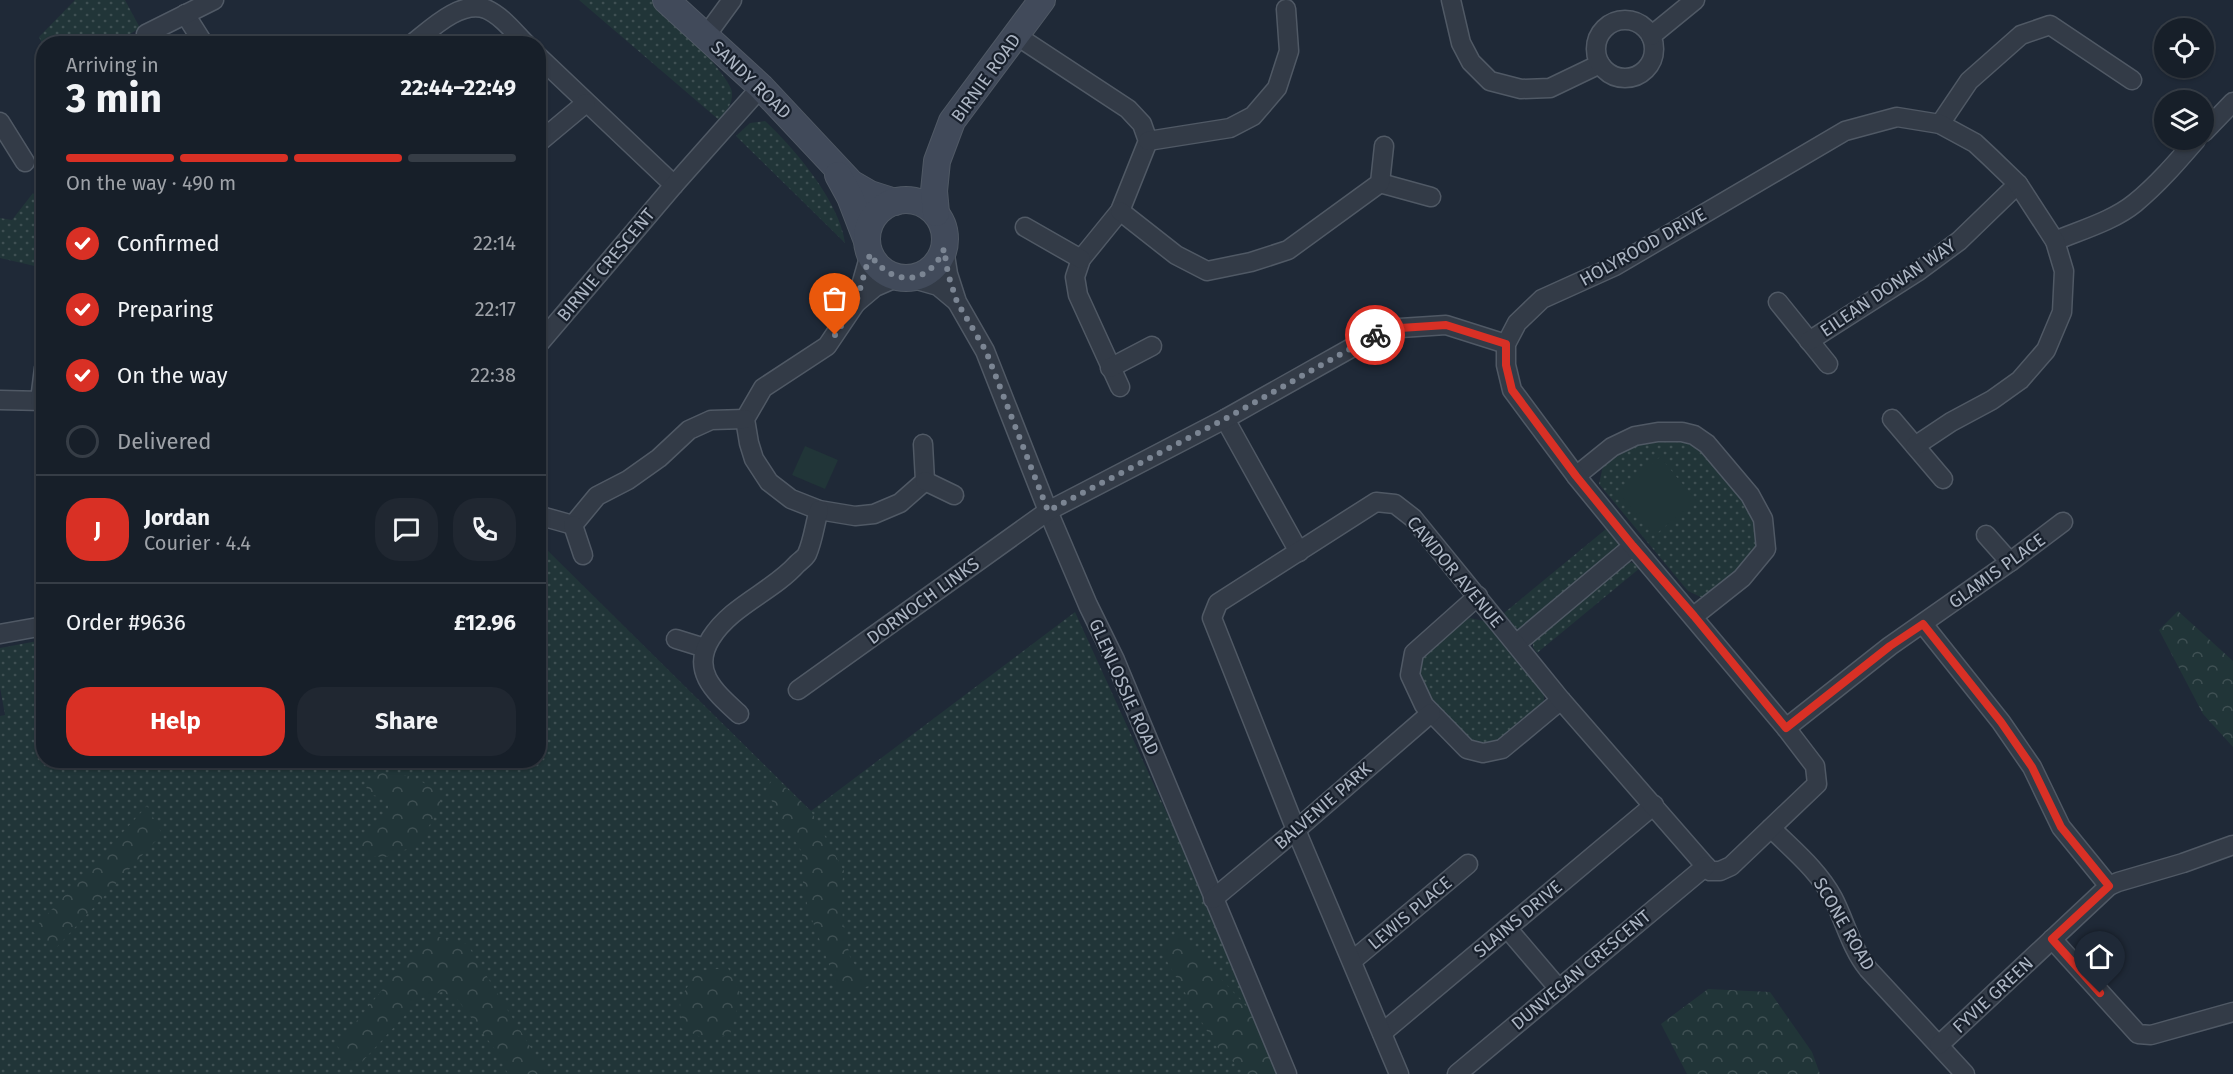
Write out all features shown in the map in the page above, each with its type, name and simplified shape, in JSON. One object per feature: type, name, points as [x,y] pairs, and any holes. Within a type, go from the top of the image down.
[{"type":"street","points":[[146,34],[214,0]]},
{"type":"street","name":"SANDY ROAD","points":[[666,0],[761,87],[851,183],[870,194],[897,201]]},
{"type":"street","points":[[705,37],[732,0]]},
{"type":"street","name":"BIRNIE ROAD","points":[[936,213],[934,191],[937,160],[952,121],[1042,0]]},
{"type":"street","points":[[1451,0],[1461,43],[1471,62],[1490,81],[1521,89],[1550,88],[1600,64]]},
{"type":"street","points":[[1652,36],[1695,0]]},
{"type":"street","points":[[422,36],[446,18],[465,8],[473,7],[486,9],[502,20],[518,36]]},
{"type":"street","points":[[1148,141],[1230,128],[1253,116],[1277,88],[1289,51],[1286,9]]},
{"type":"street","points":[[185,14],[199,36]]},
{"type":"street","points":[[1619,20],[1631,20],[1641,24],[1652,36],[1654,53],[1651,63],[1640,74],[1631,78],[1618,77],[1608,73],[1600,64],[1596,54],[1597,41],[1601,32],[1609,24],[1619,20]]},
{"type":"street","points":[[1940,124],[1969,81],[2021,35],[2050,25],[2132,81]]},
{"type":"street","points":[[1017,36],[1128,109],[1142,124],[1148,141],[1119,212],[1081,259],[1075,277],[1078,295],[1120,387]]},
{"type":"street","points":[[546,64],[674,185]]},
{"type":"street","name":"BIRNIE CRESCENT","points":[[546,336],[761,87]]},
{"type":"street","points":[[2214,122],[2233,102]]},
{"type":"street","points":[[546,136],[586,103]]},
{"type":"street","name":"HOLYROOD DRIVE","points":[[1506,344],[1517,323],[1542,299],[1615,266],[1845,131],[1897,117],[1940,124],[1974,143],[2018,184],[2055,241],[2064,271],[2062,312],[2046,350],[2020,380],[1915,446]]},
{"type":"street","points":[[0,122],[25,162]]},
{"type":"street","points":[[1119,212],[1176,255],[1207,271],[1251,262],[1288,250],[1380,183],[1384,146]]},
{"type":"street","points":[[2055,241],[2100,223],[2134,204],[2159,182],[2187,150]]},
{"type":"street","name":"BIRNIE ROAD","points":[[897,201],[923,178],[937,160]]},
{"type":"street","name":"SANDY ROAD","points":[[832,164],[850,197],[868,247]]},
{"type":"street","points":[[1380,183],[1431,197]]},
{"type":"street","name":"EILEAN DONAN WAY","points":[[1809,340],[1917,272],[1959,241],[2018,184]]},
{"type":"street","points":[[856,303],[868,247],[869,227],[875,215],[889,204],[912,200],[923,203],[936,213],[944,226],[946,237],[940,260],[922,275],[875,287],[856,303],[827,346],[763,388],[745,419],[748,443],[754,459],[769,482],[791,499],[819,510],[855,516],[874,514],[900,503],[926,482]]},
{"type":"street","points":[[1025,227],[1081,259]]},
{"type":"street","points":[[868,247],[877,266],[887,273],[904,278]]},
{"type":"street","name":"GLENLOSSIE ROAD","points":[[944,249],[948,274],[957,302],[986,351],[1048,511],[1115,660],[1287,1074]]},
{"type":"street","name":"GLENLOSSIE ROAD","points":[[904,278],[938,286],[957,302]]},
{"type":"street","name":"EILEAN DONAN WAY","points":[[1778,302],[1828,364]]},
{"type":"street","name":"DORNOCH LINKS","points":[[798,690],[1048,511],[1225,419],[1385,329],[1446,325],[1506,344]]},
{"type":"street","points":[[1506,344],[1506,365],[1512,390],[1576,476],[1694,616],[1815,766],[1817,784],[1731,866],[1720,871],[1710,871],[1706,866]]},
{"type":"street","points":[[1110,368],[1152,346]]},
{"type":"street","points":[[0,400],[36,400]]},
{"type":"street","points":[[573,525],[597,496],[628,480],[659,458],[689,430],[711,420],[745,419]]},
{"type":"street","points":[[1225,419],[1299,552]]},
{"type":"street","points":[[1892,419],[1943,479]]},
{"type":"street","points":[[1576,476],[1612,447],[1635,436],[1658,432],[1682,432],[1694,435],[1707,444],[1729,470],[1750,495],[1764,519],[1766,549],[1742,578],[1694,616]]},
{"type":"street","points":[[923,444],[926,482]]},
{"type":"street","points":[[926,482],[954,495]]},
{"type":"street","name":"CAWDOR AVENUE","points":[[1296,830],[1212,618],[1218,603],[1376,502],[1395,504],[1413,518],[1561,700],[1706,866]]},
{"type":"street","points":[[739,714],[714,691],[705,674],[702,662],[705,648],[717,628],[739,608],[789,574],[806,554],[819,510]]},
{"type":"street","points":[[546,517],[573,525]]},
{"type":"street","name":"GLAMIS PLACE","points":[[1786,728],[1890,646],[2063,522]]},
{"type":"street","points":[[573,525],[583,555]]},
{"type":"street","points":[[1986,535],[2010,562]]},
{"type":"street","points":[[1516,644],[1633,546]]},
{"type":"street","points":[[1478,596],[1414,653],[1410,675],[1424,705],[1467,748],[1483,753],[1502,749],[1561,700]]},
{"type":"street","points":[[1923,624],[2001,722],[2032,767],[2061,827],[2109,886]]},
{"type":"street","points":[[0,634],[36,627]]},
{"type":"street","points":[[676,639],[705,648]]},
{"type":"street","name":"BALVENIE PARK","points":[[1213,898],[1296,830],[1431,713]]},
{"type":"street","name":"SLAINS DRIVE","points":[[1382,1033],[1654,805]]},
{"type":"street","name":"SCONE ROAD","points":[[1771,828],[1818,874],[1833,898],[1860,959],[1965,1074]]},
{"type":"street","points":[[1296,830],[1399,1074]]},
{"type":"street","name":"FYVIE GREEN","points":[[1939,1045],[2109,886],[2233,845]]},
{"type":"street","name":"LEWIS PLACE","points":[[1352,961],[1468,864]]},
{"type":"street","name":"DUNVEGAN CRESCENT","points":[[1457,1074],[1706,866]]},
{"type":"street","points":[[1507,928],[1559,989]]},
{"type":"street","points":[[2052,939],[2138,1034],[2151,1035],[2233,1012]]},
{"type":"green space","points":[[75,0],[125,0],[140,28],[127,36],[40,36]]},
{"type":"green space","points":[[579,0],[654,0],[698,45],[729,84],[732,92],[731,100],[719,120]]},
{"type":"green space","points":[[765,121],[802,161],[825,193],[841,227],[845,243],[736,136],[750,123]]},
{"type":"green space","points":[[33,193],[36,196],[36,266],[0,258],[0,218],[12,220]]},
{"type":"green space","points":[[1655,440],[1683,440],[1700,447],[1754,514],[1759,536],[1756,552],[1745,566],[1705,599],[1688,591],[1599,484],[1603,466],[1628,449]]},
{"type":"green space","points":[[805,446],[838,460],[825,489],[792,475]]},
{"type":"green space","points":[[1660,457],[1696,500],[1655,535],[1618,492]]},
{"type":"green space","points":[[1606,529],[1619,544],[1615,554],[1522,630],[1516,628],[1504,613]]},
{"type":"green space","points":[[546,549],[811,811],[1075,612],[1286,1074],[0,1074],[0,716],[5,715],[0,687],[0,648],[36,641],[36,768],[546,768]]},
{"type":"green space","points":[[1626,562],[1635,563],[1640,568],[1537,653],[1533,642]]},
{"type":"green space","points":[[2178,611],[2233,661],[2233,747],[2203,714],[2159,630]]},
{"type":"green space","points":[[1470,618],[1484,621],[1544,691],[1544,702],[1540,707],[1498,742],[1473,746],[1428,697],[1419,675],[1419,664],[1425,655],[1457,626]]},
{"type":"green space","points":[[378,772],[414,777],[437,791],[441,805],[418,845],[385,857],[366,856],[355,842],[369,827],[388,813],[388,799],[369,794],[365,784]]},
{"type":"green space","points":[[774,777],[811,811],[844,871],[841,890],[843,924],[850,957],[869,986],[840,994],[808,909],[803,882],[802,852],[766,790]]},
{"type":"green space","points":[[147,806],[162,834],[54,950],[32,931]]},
{"type":"green space","points":[[1179,933],[1267,1029],[1287,1074],[1246,1074],[1215,1045],[1160,949]]},
{"type":"green space","points":[[435,936],[467,944],[547,1074],[508,1074],[494,1048],[457,999],[442,992],[421,998],[360,1064],[345,1060],[337,1045],[419,945]]},
{"type":"green space","points":[[728,968],[741,995],[730,1034],[707,1040],[681,1028],[680,999],[697,971]]},
{"type":"green space","points":[[1708,989],[1770,992],[1812,1052],[1820,1074],[1687,1074],[1661,1024]]},
{"type":"way so far","points":[[835,335],[856,303],[870,254],[877,266],[887,273],[910,278],[922,275],[932,268],[940,260],[944,249],[948,274],[957,302],[986,351],[1048,511],[1225,419],[1375,335]]},
{"type":"route","points":[[1375,335],[1385,329],[1446,325],[1506,344],[1506,365],[1512,390],[1576,476],[1786,728],[1890,646],[1923,624],[2001,722],[2032,767],[2061,827],[2109,886],[2052,939],[2100,993]]}]
